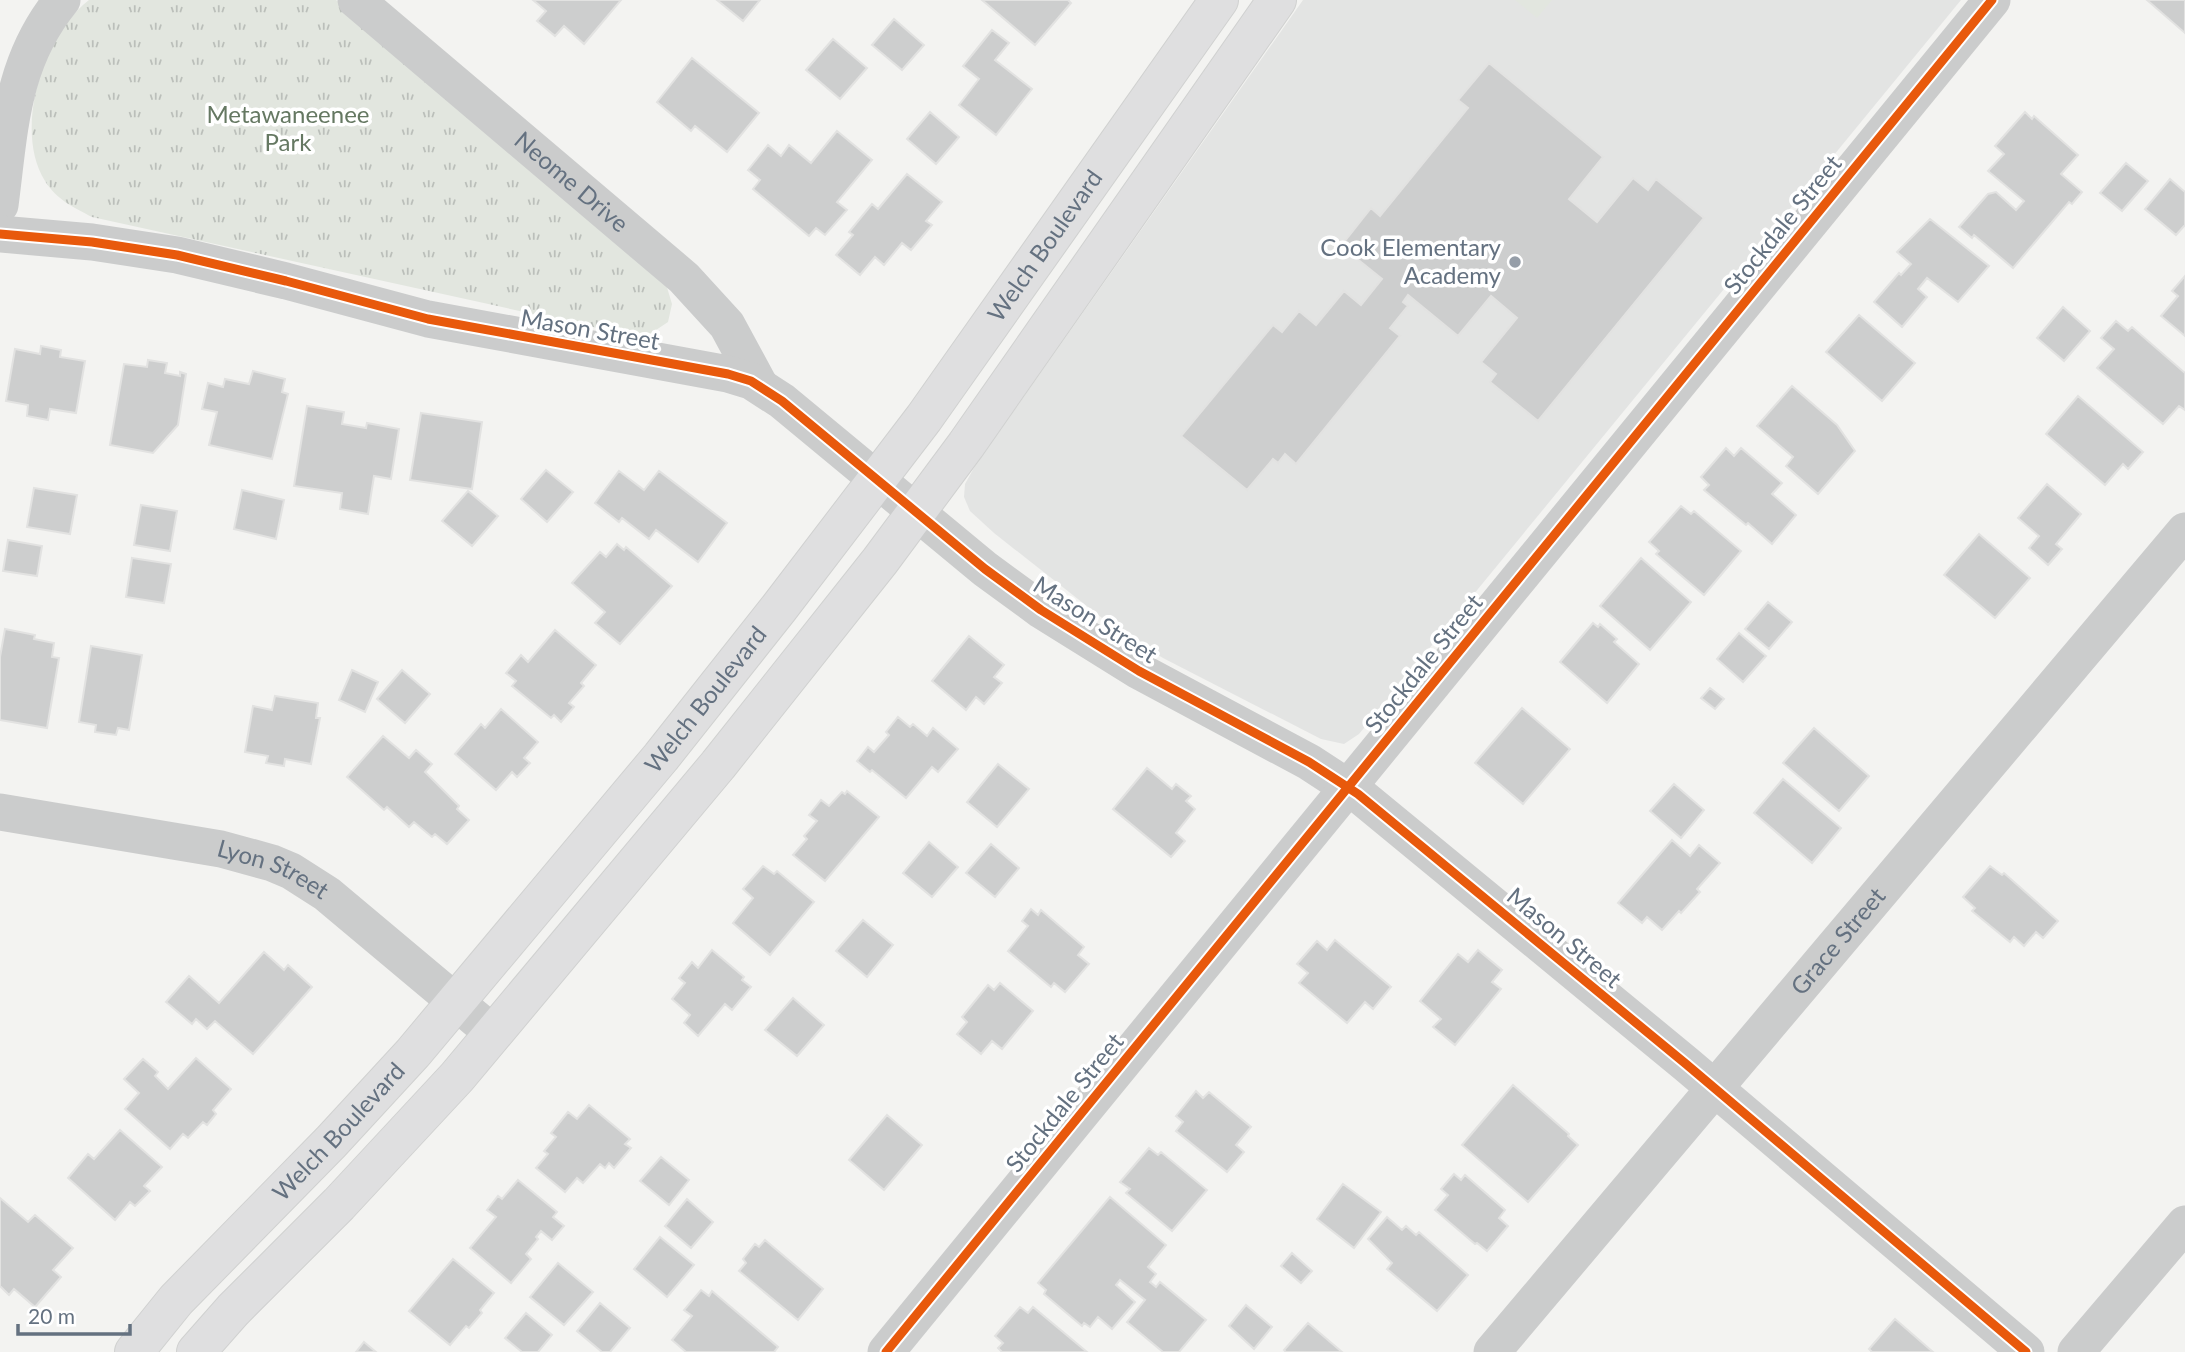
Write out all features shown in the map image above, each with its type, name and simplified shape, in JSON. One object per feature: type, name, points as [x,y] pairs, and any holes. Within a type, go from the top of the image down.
[{"type":"main road","name":"Welch Boulevard","points":[[134,1352],[176,1300],[331,1142],[413,1053],[661,757],[878,481],[1219,0]]},
{"type":"main road","name":"Welch Boulevard","points":[[196,1352],[233,1310],[387,1154],[495,1034],[718,765],[916,512],[1259,7]]},
{"type":"street","points":[[0,205],[15,99],[24,64],[39,32],[62,0]]},
{"type":"street","name":"Neome Drive","points":[[356,0],[684,278],[727,325],[760,386]]},
{"type":"street","name":"Stockdale Street","points":[[886,1352],[1992,0]]},
{"type":"street","name":"Mason Street","points":[[0,233],[92,242],[177,255],[428,319],[728,374],[760,386],[1013,590],[1105,651],[1194,702],[1309,762],[1349,787],[1715,1089],[2026,1352]]},
{"type":"street","name":"Grace Street","points":[[1492,1352],[2185,531]]},
{"type":"street","name":"Lyon Street","points":[[0,812],[221,849],[291,871],[327,894],[495,1034]]},
{"type":"street","points":[[2076,1352],[2185,1224]]},
{"type":"shaded area","points":[[1303,0],[1961,0],[1359,734],[1344,744],[1321,739],[1163,658],[1116,629],[994,533],[970,511],[964,497],[965,484],[975,466]]},
{"type":"green space","name":"Metawaneenee Park","points":[[89,0],[336,0],[666,284],[672,304],[668,322],[650,334],[629,335],[92,217],[78,210],[60,198],[45,181],[36,160],[32,136],[33,111],[46,59],[58,36]]},
{"type":"green space","points":[[1515,0],[1552,0],[1537,18]]},
{"type":"building","points":[[533,0],[621,0],[584,44],[564,26],[555,36],[537,21],[546,11]]},
{"type":"building","points":[[717,0],[760,0],[743,21]]},
{"type":"building","points":[[982,0],[1068,0],[1071,3],[1035,45]]},
{"type":"building","points":[[2147,0],[2185,0],[2185,33]]},
{"type":"building","points":[[894,19],[924,45],[902,70],[872,45]]},
{"type":"building","points":[[992,30],[1009,43],[995,60],[1032,89],[996,135],[959,105],[979,79],[963,66]]},
{"type":"building","points":[[833,39],[867,68],[840,99],[806,70]]},
{"type":"building","points":[[692,58],[759,113],[727,152],[695,126],[691,131],[657,102]]},
{"type":"building","name":"Cook Elementary Academy","points":[[1489,63],[1603,157],[1569,199],[1597,222],[1633,178],[1648,190],[1656,179],[1704,218],[1538,421],[1490,382],[1496,374],[1481,362],[1517,318],[1491,296],[1458,336],[1408,295],[1403,302],[1408,306],[1390,328],[1400,336],[1296,464],[1285,454],[1278,463],[1273,459],[1247,490],[1181,436],[1273,325],[1282,332],[1299,311],[1316,325],[1344,291],[1361,305],[1382,279],[1341,246],[1371,208],[1380,216],[1468,108],[1458,100]]},
{"type":"building","points":[[930,112],[959,137],[936,164],[907,139]]},
{"type":"building","points":[[2025,112],[2032,119],[2034,116],[2078,155],[2061,174],[2082,192],[2072,204],[2069,202],[2013,268],[1974,235],[1972,238],[1959,227],[1988,194],[1996,192],[2016,210],[2024,201],[1988,171],[2004,154],[1995,146]]},
{"type":"building","points":[[837,131],[872,160],[837,202],[847,210],[825,235],[816,228],[809,236],[753,189],[760,180],[748,170],[768,145],[781,156],[789,145],[811,163]]},
{"type":"building","points":[[2126,163],[2148,181],[2122,211],[2100,193]]},
{"type":"building","points":[[907,174],[942,202],[926,221],[932,225],[911,250],[902,243],[884,265],[875,257],[860,275],[836,255],[853,235],[849,232],[872,204],[878,209]]},
{"type":"building","points":[[2170,179],[2185,192],[2185,225],[2176,235],[2145,209]]},
{"type":"building","points":[[1930,219],[1989,266],[1958,302],[1927,278],[1918,289],[1927,297],[1902,327],[1874,302],[1899,273],[1901,275],[1911,264],[1897,252]]},
{"type":"building","points":[[2185,276],[2185,336],[2161,316],[2178,296],[2172,291]]},
{"type":"building","points":[[2063,307],[2090,331],[2064,361],[2037,338]]},
{"type":"building","points":[[1859,315],[1915,363],[1882,401],[1826,352]]},
{"type":"building","points":[[2116,321],[2128,331],[2132,327],[2185,373],[2185,410],[2179,406],[2163,424],[2097,368],[2114,349],[2101,338]]},
{"type":"building","points":[[41,346],[61,350],[60,357],[85,361],[76,413],[50,409],[48,420],[27,416],[28,405],[6,401],[15,349],[40,354]]},
{"type":"building","points":[[148,360],[167,363],[165,373],[180,376],[180,372],[186,374],[178,425],[153,453],[110,445],[124,364],[147,367]]},
{"type":"building","points":[[253,371],[285,379],[282,392],[288,394],[272,459],[209,445],[217,412],[202,409],[208,383],[223,387],[225,379],[249,384]]},
{"type":"building","points":[[1792,386],[1837,425],[1855,451],[1818,494],[1786,466],[1793,457],[1757,426]]},
{"type":"building","points":[[2078,396],[2143,452],[2128,469],[2123,464],[2105,485],[2046,434]]},
{"type":"building","points":[[307,406],[344,412],[342,424],[366,428],[367,423],[399,429],[391,479],[374,476],[368,514],[340,509],[342,493],[294,486]]},
{"type":"building","points":[[421,413],[482,422],[472,489],[410,480]]},
{"type":"building","points":[[1726,448],[1734,456],[1741,448],[1782,483],[1772,494],[1796,515],[1772,544],[1704,490],[1709,485],[1701,477]]},
{"type":"building","points":[[546,470],[573,492],[547,522],[521,499]]},
{"type":"building","points":[[619,471],[644,490],[659,471],[727,523],[698,562],[656,530],[649,539],[622,518],[619,522],[595,503]]},
{"type":"building","points":[[2047,484],[2081,514],[2056,544],[2062,549],[2048,565],[2029,548],[2039,536],[2018,518]]},
{"type":"building","points":[[34,488],[77,495],[70,534],[27,527]]},
{"type":"building","points":[[242,490],[284,500],[276,539],[234,529]]},
{"type":"building","points":[[468,491],[498,516],[472,546],[442,521]]},
{"type":"building","points":[[141,505],[177,511],[170,551],[134,545]]},
{"type":"building","points":[[1681,506],[1691,514],[1694,511],[1741,551],[1704,595],[1656,554],[1659,551],[1649,542]]},
{"type":"building","points":[[1979,534],[2030,578],[1995,618],[1944,575]]},
{"type":"building","points":[[8,540],[42,546],[37,576],[3,571]]},
{"type":"building","points":[[617,544],[624,550],[626,547],[672,586],[620,644],[595,623],[605,612],[572,583],[600,552],[606,557]]},
{"type":"building","points":[[132,558],[171,564],[164,603],[126,597]]},
{"type":"building","points":[[1641,558],[1691,602],[1650,650],[1600,606]]},
{"type":"building","points":[[1768,602],[1792,622],[1769,649],[1745,629]]},
{"type":"building","points":[[1593,623],[1598,627],[1600,624],[1617,639],[1614,642],[1639,664],[1607,703],[1560,662]]},
{"type":"building","points":[[5,629],[35,635],[34,639],[54,643],[52,657],[59,658],[47,728],[0,720],[0,657]]},
{"type":"building","points":[[555,630],[596,665],[581,683],[584,686],[569,703],[574,707],[561,722],[554,715],[551,718],[512,686],[516,681],[506,673],[521,655],[528,662]]},
{"type":"building","points":[[1739,633],[1766,656],[1743,682],[1717,659]]},
{"type":"building","points":[[969,636],[1004,665],[994,677],[1002,683],[984,704],[976,697],[966,710],[932,681]]},
{"type":"building","points":[[91,646],[142,655],[129,730],[118,728],[116,735],[95,732],[96,725],[79,722]]},
{"type":"building","points":[[352,670],[378,682],[365,712],[339,700]]},
{"type":"building","points":[[402,670],[430,694],[405,723],[377,699]]},
{"type":"building","points":[[1710,688],[1724,699],[1715,709],[1701,698]]},
{"type":"building","points":[[275,696],[318,703],[316,718],[320,718],[311,764],[285,759],[284,766],[266,763],[268,756],[245,752],[253,706],[272,710]]},
{"type":"building","points":[[1522,708],[1570,749],[1523,804],[1475,763]]},
{"type":"building","points":[[501,709],[538,742],[524,758],[530,763],[517,777],[512,772],[496,790],[455,754],[481,724],[485,728]]},
{"type":"building","points":[[898,717],[910,727],[913,724],[927,736],[933,728],[958,749],[938,772],[932,767],[906,798],[857,761],[868,747],[874,752],[889,735],[886,732]]},
{"type":"building","points":[[1814,728],[1869,776],[1839,811],[1783,763]]},
{"type":"building","points":[[383,736],[409,758],[416,750],[432,764],[425,772],[469,820],[447,844],[435,834],[432,837],[414,822],[409,827],[387,807],[384,810],[347,777]]},
{"type":"building","points":[[998,764],[1029,789],[997,827],[967,802]]},
{"type":"building","points":[[1147,768],[1172,789],[1176,784],[1191,796],[1186,801],[1195,809],[1176,833],[1185,841],[1171,857],[1113,809]]},
{"type":"building","points":[[1783,779],[1841,828],[1812,863],[1754,813]]},
{"type":"building","points":[[1674,784],[1704,810],[1681,838],[1650,811]]},
{"type":"building","points":[[847,791],[879,817],[825,881],[793,855],[807,839],[804,836],[817,821],[809,815],[821,800],[829,806],[842,792],[845,794]]},
{"type":"building","points":[[1672,840],[1690,856],[1699,845],[1720,863],[1697,889],[1700,892],[1662,930],[1647,917],[1642,923],[1618,903]]},
{"type":"building","points":[[929,842],[958,867],[932,897],[903,873]]},
{"type":"building","points":[[991,844],[1019,868],[995,897],[966,873]]},
{"type":"building","points":[[763,866],[774,874],[777,871],[814,902],[770,955],[733,923],[753,898],[743,889]]},
{"type":"building","points":[[1990,866],[2002,875],[2004,873],[2058,921],[2043,938],[2036,932],[2024,946],[2014,937],[2010,942],[1972,911],[1975,908],[1963,897]]},
{"type":"building","points":[[1031,909],[1038,915],[1041,910],[1084,947],[1078,955],[1089,964],[1065,992],[1054,983],[1051,987],[1008,951],[1028,926],[1022,921]]},
{"type":"building","points":[[863,920],[893,945],[867,977],[836,951]]},
{"type":"building","points":[[1335,940],[1391,987],[1373,1009],[1365,1002],[1347,1023],[1299,983],[1308,973],[1297,964],[1317,941],[1327,950]]},
{"type":"building","points":[[712,950],[744,977],[742,980],[751,987],[732,1010],[725,1004],[698,1036],[684,1023],[690,1015],[672,999],[685,983],[679,978],[692,962],[698,968]]},
{"type":"building","points":[[1478,950],[1502,970],[1492,982],[1501,989],[1455,1045],[1433,1027],[1441,1019],[1420,1001],[1458,954],[1468,962]]},
{"type":"building","points":[[264,952],[284,970],[288,965],[312,987],[253,1054],[215,1021],[207,1029],[196,1019],[192,1024],[166,1002],[189,976],[219,1003]]},
{"type":"building","points":[[1000,983],[1033,1011],[1002,1049],[992,1041],[981,1054],[957,1034],[967,1022],[962,1017],[988,985],[994,990]]},
{"type":"building","points":[[793,998],[824,1025],[797,1056],[765,1030]]},
{"type":"building","points":[[196,1058],[231,1089],[213,1110],[216,1114],[207,1125],[203,1122],[188,1138],[183,1134],[170,1149],[125,1109],[139,1093],[124,1079],[143,1059],[158,1072],[155,1076],[168,1089]]},
{"type":"building","points":[[1513,1085],[1578,1145],[1528,1202],[1462,1145]]},
{"type":"building","points":[[1196,1091],[1203,1098],[1209,1092],[1251,1127],[1236,1145],[1244,1152],[1227,1172],[1176,1131],[1183,1122],[1176,1116]]},
{"type":"building","points":[[589,1105],[630,1139],[625,1144],[631,1148],[614,1168],[609,1163],[605,1168],[600,1164],[583,1183],[577,1178],[565,1192],[536,1168],[548,1154],[544,1151],[556,1137],[551,1133],[568,1112],[577,1119]]},
{"type":"building","points":[[887,1115],[922,1145],[884,1190],[849,1160]]},
{"type":"building","points":[[120,1130],[162,1167],[144,1186],[150,1191],[135,1206],[130,1202],[115,1220],[68,1178],[88,1154],[94,1159]]},
{"type":"building","points":[[1149,1148],[1158,1155],[1161,1152],[1207,1190],[1172,1231],[1126,1193],[1130,1189],[1120,1182]]},
{"type":"building","points":[[661,1157],[689,1180],[669,1205],[640,1181]]},
{"type":"building","points":[[1454,1174],[1461,1180],[1465,1175],[1505,1210],[1499,1218],[1508,1226],[1487,1251],[1435,1210],[1448,1195],[1441,1189]]},
{"type":"building","points":[[518,1180],[557,1212],[553,1217],[564,1226],[552,1240],[541,1231],[526,1254],[531,1259],[511,1283],[470,1248],[496,1217],[487,1210],[498,1196],[502,1199]]},
{"type":"building","points":[[1343,1184],[1381,1212],[1354,1248],[1317,1219]]},
{"type":"building","points":[[1110,1197],[1166,1245],[1148,1267],[1156,1274],[1150,1282],[1156,1287],[1160,1282],[1206,1320],[1179,1352],[1163,1352],[1127,1322],[1145,1300],[1120,1280],[1116,1285],[1135,1302],[1112,1329],[1098,1317],[1090,1327],[1084,1323],[1082,1326],[1044,1294],[1046,1290],[1038,1283]]},
{"type":"building","points":[[0,1198],[28,1222],[35,1215],[73,1248],[53,1270],[61,1277],[35,1307],[14,1289],[9,1295],[0,1286]]},
{"type":"building","points":[[687,1199],[713,1222],[691,1248],[665,1226]]},
{"type":"building","points":[[1387,1217],[1402,1230],[1406,1226],[1416,1235],[1419,1232],[1468,1275],[1437,1311],[1387,1269],[1392,1263],[1368,1239]]},
{"type":"building","points":[[660,1237],[694,1265],[667,1297],[634,1269]]},
{"type":"building","points":[[765,1240],[823,1289],[798,1320],[739,1271],[746,1263],[743,1259],[755,1244],[759,1247]]},
{"type":"building","points":[[1292,1253],[1312,1271],[1301,1283],[1281,1266]]},
{"type":"building","points":[[453,1259],[494,1293],[480,1310],[482,1313],[469,1328],[466,1326],[450,1345],[409,1311]]},
{"type":"building","points":[[558,1263],[593,1292],[564,1325],[530,1297]]},
{"type":"building","points":[[701,1290],[709,1296],[712,1291],[778,1347],[774,1352],[686,1352],[672,1340],[692,1316],[684,1310]]},
{"type":"building","points":[[600,1303],[630,1328],[610,1352],[602,1352],[577,1331]]},
{"type":"building","points":[[1246,1305],[1272,1327],[1254,1349],[1229,1326]]},
{"type":"building","points":[[1020,1307],[1028,1313],[1033,1307],[1087,1352],[1002,1352],[998,1348],[1003,1343],[995,1336]]},
{"type":"building","points":[[526,1313],[552,1335],[538,1352],[522,1352],[505,1338]]},
{"type":"building","points":[[1895,1319],[1933,1352],[1872,1352],[1869,1349]]},
{"type":"building","points":[[1308,1323],[1342,1352],[1286,1352],[1284,1350]]},
{"type":"building","points":[[364,1342],[376,1352],[356,1352]]},
{"type":"cycle path","points":[[886,1352],[1992,0]]},
{"type":"cycle path","points":[[0,234],[92,242],[177,255],[428,319],[728,374],[751,381],[782,401],[985,569],[1041,610],[1139,671],[1309,762],[1358,794],[1686,1064],[2026,1352]]},
{"type":"place","name":"Cook Elementary Academy","points":[[1515,262]]}]
